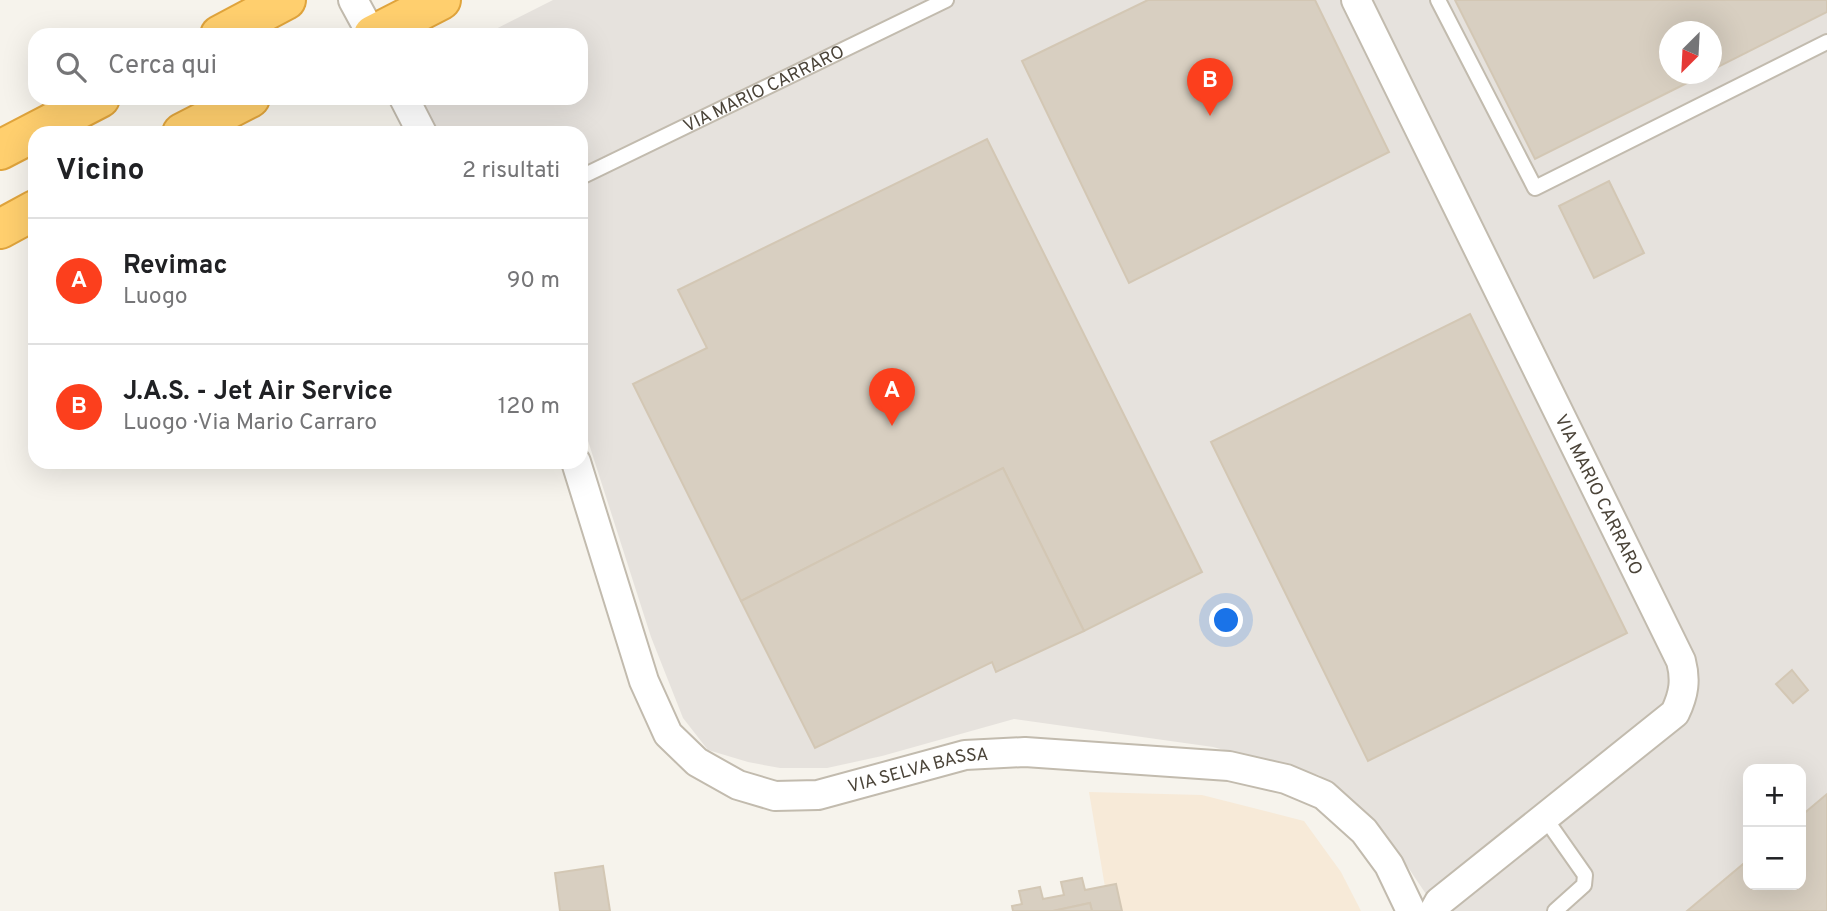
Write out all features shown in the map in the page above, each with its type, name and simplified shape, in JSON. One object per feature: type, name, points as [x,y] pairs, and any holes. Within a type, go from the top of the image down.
[{"type":"highway","points":[[232,28],[286,0]]},
{"type":"highway","points":[[386,28],[441,0]]},
{"type":"highway","points":[[46,126],[87,105]]},
{"type":"highway","points":[[196,126],[236,105]]},
{"type":"highway","points":[[0,150],[28,135]]},
{"type":"highway","points":[[0,229],[28,214]]},
{"type":"street","points":[[354,0],[368,28]]},
{"type":"street","name":"VIA MARIO CARRARO","points":[[1356,0],[1681,661],[1685,678],[1682,699],[1675,713],[1438,902],[1434,911]]},
{"type":"street","name":"VIA SELVA BASSA","points":[[578,469],[635,656],[668,734],[697,762],[738,785],[775,796],[818,795],[965,755],[1025,752],[1229,766],[1286,779],[1324,795],[1364,831],[1389,865],[1412,911]]},
{"type":"lane","name":"VIA MARIO CARRARO","points":[[588,174],[946,0]]},
{"type":"lane","points":[[1438,0],[1535,188],[1827,42]]},
{"type":"lane","points":[[1545,818],[1585,875],[1584,885],[1555,911]]},
{"type":"shaded area","points":[[553,0],[1827,0],[1827,911],[1435,911],[1391,842],[1368,816],[1319,775],[1213,747],[1014,719],[882,756],[827,768],[780,768],[708,750],[683,718],[651,637],[588,441],[588,126],[430,126],[419,105],[588,105],[588,28],[498,28]]},
{"type":"shaded area","points":[[1089,792],[1202,795],[1304,821],[1341,872],[1361,911],[1109,911]]},
{"type":"building","points":[[1148,0],[1315,0],[1389,152],[1129,283],[1022,61]]},
{"type":"building","points":[[1455,0],[1827,0],[1827,12],[1722,65],[1722,21],[1659,21],[1659,84],[1685,84],[1535,159]]},
{"type":"building","points":[[987,139],[1202,572],[1084,631],[1003,468],[741,601],[633,384],[707,348],[678,290]]},
{"type":"building","points":[[1609,181],[1644,253],[1594,278],[1559,206]]},
{"type":"building","points":[[1470,314],[1627,633],[1368,761],[1211,442]]},
{"type":"building","points":[[1003,468],[1084,631],[996,672],[992,662],[815,748],[741,601]]},
{"type":"building","points":[[1792,670],[1808,690],[1793,703],[1776,684]]},
{"type":"building","points":[[1827,794],[1827,911],[1687,911],[1743,864],[1743,890],[1806,890],[1806,812]]},
{"type":"building","points":[[603,866],[610,911],[560,911],[555,873]]},
{"type":"building","points":[[1082,878],[1085,890],[1116,884],[1122,911],[1092,911],[1090,903],[1053,911],[1013,911],[1012,906],[1022,904],[1019,891],[1040,887],[1043,899],[1064,895],[1061,882]]},
{"type":"building","points":[[1090,903],[1092,911],[1053,911]]},
{"type":"place","name":"J.A.S. - Jet Air Service","points":[[1210,116]]},
{"type":"place","name":"Revimac","points":[[892,426]]}]
